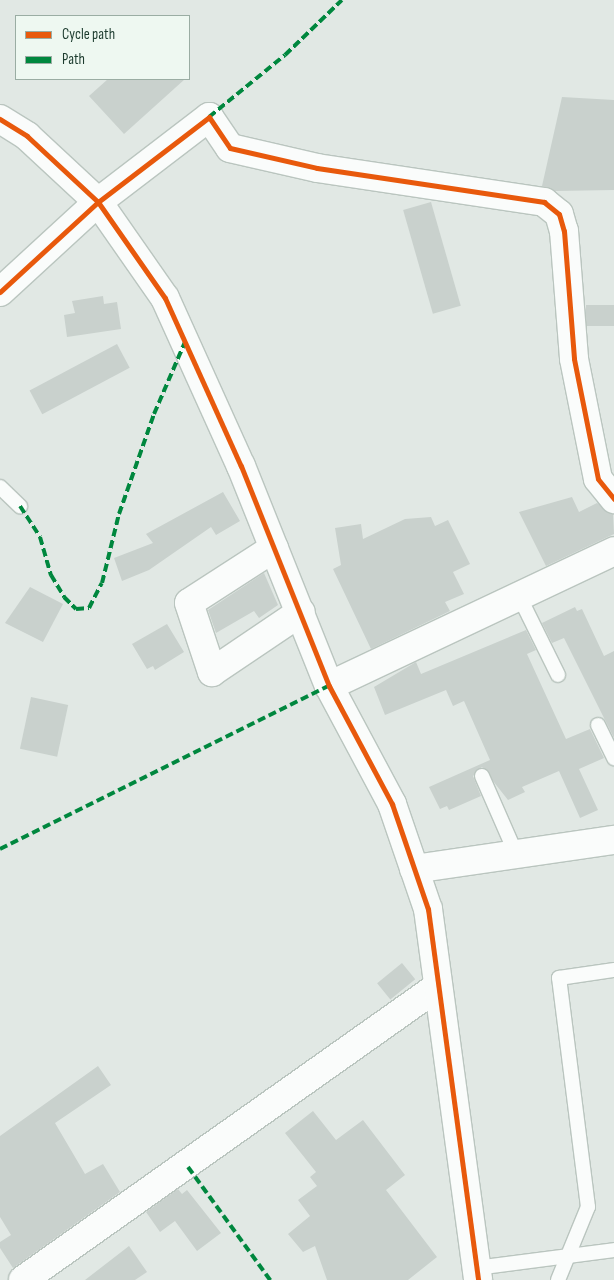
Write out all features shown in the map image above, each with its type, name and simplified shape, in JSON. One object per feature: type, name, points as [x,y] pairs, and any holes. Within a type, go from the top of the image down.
[{"type":"street","points":[[0,292],[98,202],[209,117],[230,148],[317,168],[544,202],[559,214],[564,231],[574,359],[598,480],[614,499]]},
{"type":"street","points":[[0,119],[27,136],[98,202],[165,298],[274,548],[329,686],[392,804],[428,909],[437,988],[477,1274]]},
{"type":"street","points":[[274,548],[189,603],[212,672],[301,612]]},
{"type":"street","points":[[329,686],[614,551]]},
{"type":"street","points":[[414,869],[614,840]]},
{"type":"street","points":[[23,1280],[437,988]]},
{"type":"lane","points":[[0,487],[20,506]]},
{"type":"lane","points":[[519,596],[558,675]]},
{"type":"lane","points":[[598,725],[614,758]]},
{"type":"lane","points":[[482,776],[516,854]]},
{"type":"lane","points":[[558,1280],[588,1207],[559,978],[614,970]]},
{"type":"lane","points":[[477,1274],[614,1250]]},
{"type":"building","points":[[107,80],[184,80],[124,134],[89,96]]},
{"type":"building","points":[[562,97],[614,100],[614,190],[555,191],[542,186]]},
{"type":"building","points":[[431,202],[461,306],[433,314],[403,210]]},
{"type":"building","points":[[103,296],[104,304],[117,302],[121,329],[67,337],[64,315],[75,313],[72,301]]},
{"type":"building","points":[[586,305],[614,305],[614,326],[586,326]]},
{"type":"building","points":[[117,344],[130,368],[42,414],[30,390]]},
{"type":"building","points":[[223,492],[240,521],[216,535],[211,527],[149,570],[122,581],[114,558],[153,543],[146,534]]},
{"type":"building","points":[[572,497],[579,512],[597,503],[613,514],[614,534],[546,566],[519,512]]},
{"type":"building","points":[[431,517],[435,526],[448,520],[470,564],[453,572],[464,594],[445,602],[450,611],[371,649],[333,569],[341,565],[335,528],[361,524],[363,539],[405,519]]},
{"type":"building","points":[[264,573],[278,605],[259,618],[254,611],[216,633],[208,610]]},
{"type":"building","points":[[30,587],[63,604],[43,642],[5,623]]},
{"type":"building","points":[[575,607],[577,611],[582,609],[604,656],[614,651],[614,738],[564,638],[552,643],[542,623]]},
{"type":"building","points":[[167,624],[184,652],[155,670],[153,666],[147,669],[132,644]]},
{"type":"building","points":[[526,630],[536,650],[527,654],[566,739],[590,729],[604,758],[579,769],[598,810],[580,818],[559,771],[522,787],[525,792],[508,800],[482,767],[473,776],[481,796],[449,810],[447,806],[440,809],[429,787],[490,760],[464,701],[453,706],[446,690],[385,715],[374,687],[416,662],[421,674]]},
{"type":"building","points":[[31,697],[68,705],[57,757],[20,749]]},
{"type":"building","points":[[402,963],[415,979],[390,999],[377,983]]},
{"type":"building","points":[[98,1066],[111,1085],[55,1123],[85,1174],[103,1164],[120,1192],[13,1268],[0,1248],[0,1242],[11,1235],[0,1217],[0,1136]]},
{"type":"building","points":[[313,1111],[336,1140],[363,1120],[405,1175],[386,1190],[437,1257],[408,1280],[327,1280],[315,1246],[303,1252],[288,1234],[310,1216],[298,1200],[317,1186],[310,1177],[316,1172],[285,1133]]},
{"type":"building","points":[[178,1189],[182,1194],[187,1190],[221,1233],[197,1251],[175,1221],[160,1232],[146,1212]]},
{"type":"building","points":[[129,1246],[147,1272],[135,1280],[85,1280]]},
{"type":"marked path","points":[[209,117],[285,55],[342,0]]},
{"type":"marked path","points":[[20,506],[40,537],[51,575],[64,597],[76,609],[89,608],[102,583],[119,514],[154,414],[185,342]]},
{"type":"marked path","points":[[0,849],[329,686]]},
{"type":"marked path","points":[[188,1167],[270,1280]]},
{"type":"cycle path","points":[[0,292],[98,202],[209,117],[230,148],[317,168],[544,202],[559,214],[564,231],[574,359],[598,479],[614,499]]},
{"type":"cycle path","points":[[0,119],[27,136],[98,202],[165,298],[241,466],[329,686],[392,804],[428,909],[478,1280]]}]
